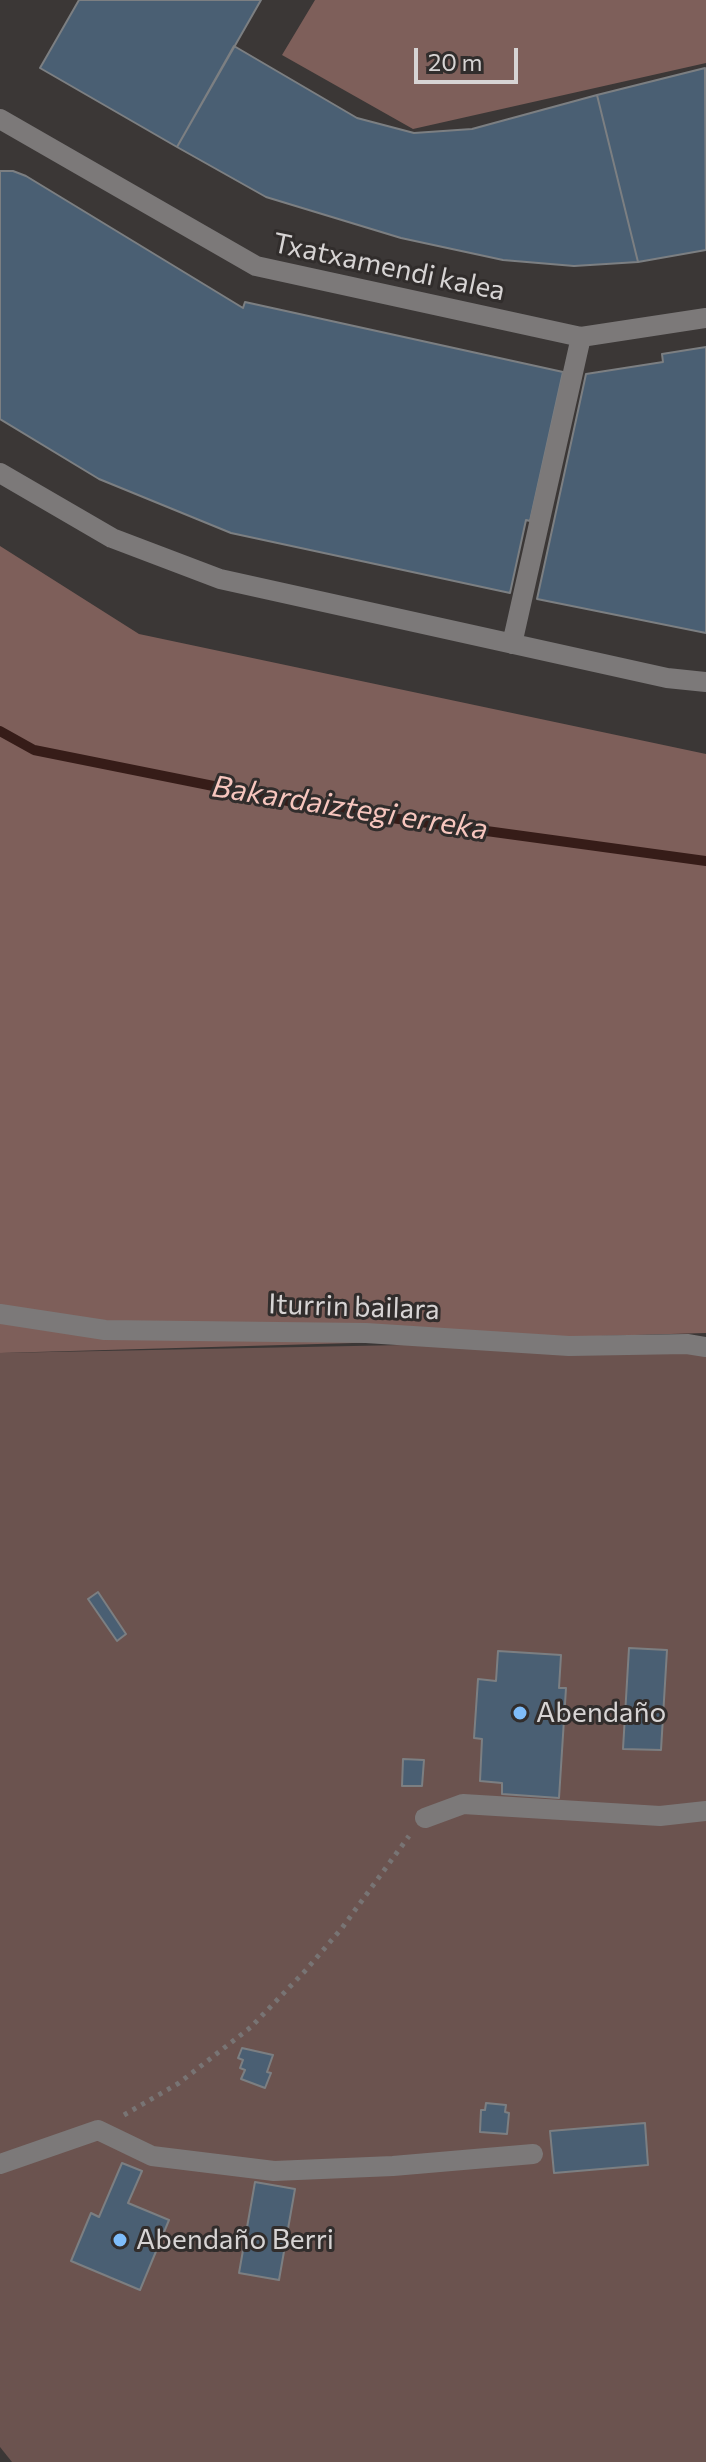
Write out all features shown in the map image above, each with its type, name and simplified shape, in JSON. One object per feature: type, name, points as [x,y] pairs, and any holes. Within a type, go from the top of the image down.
[{"type":"street","name":"Txatxamendi kalea","points":[[0,119],[256,266],[581,337],[706,318]]},
{"type":"street","points":[[512,644],[581,337]]},
{"type":"street","points":[[0,473],[112,538],[220,579],[667,678],[706,682]]},
{"type":"street","name":"Iturrin bailara","points":[[0,1314],[105,1330],[366,1333],[569,1346],[687,1344],[706,1347]]},
{"type":"street","points":[[425,1818],[463,1804],[660,1816],[706,1811]]},
{"type":"street","points":[[0,2164],[98,2130],[152,2156],[274,2171],[393,2166],[533,2154]]},
{"type":"path","points":[[98,2130],[179,2083],[251,2027],[342,1928],[390,1860],[425,1818]]},
{"type":"shaded area","points":[[315,0],[706,0],[706,63],[413,129],[282,55]]},
{"type":"shaded area","points":[[0,546],[139,634],[706,754],[706,1333],[0,1353]]},
{"type":"shaded area","points":[[706,1339],[706,2462],[12,2462],[0,2447],[0,1353]]},
{"type":"building","points":[[79,0],[261,0],[177,147],[40,68]]},
{"type":"building","points":[[234,46],[357,118],[414,133],[472,129],[597,95],[638,262],[574,266],[503,260],[401,238],[266,197],[177,147]]},
{"type":"building","points":[[705,68],[706,250],[638,262],[597,95]]},
{"type":"building","points":[[0,171],[13,171],[26,176],[243,308],[245,302],[563,372],[530,521],[526,520],[510,593],[231,533],[99,479],[0,419]]},
{"type":"building","points":[[706,347],[706,633],[537,599],[586,374],[663,362],[662,354]]},
{"type":"building","points":[[98,1592],[126,1634],[117,1641],[88,1599]]},
{"type":"building","points":[[629,1648],[667,1650],[661,1750],[623,1749]]},
{"type":"building","name":"Abendaño","points":[[498,1651],[561,1655],[559,1688],[566,1688],[559,1798],[502,1794],[502,1783],[480,1781],[482,1739],[474,1738],[478,1679],[496,1681]]},
{"type":"building","points":[[403,1759],[424,1760],[422,1786],[402,1786]]},
{"type":"building","points":[[242,2048],[273,2055],[265,2088],[241,2079],[245,2070],[240,2068],[243,2060],[238,2058]]},
{"type":"building","points":[[486,2103],[506,2105],[505,2112],[509,2113],[507,2134],[480,2132],[481,2110],[485,2110]]},
{"type":"building","points":[[645,2123],[648,2165],[554,2173],[550,2131]]},
{"type":"building","name":"Abendaño Berri","points":[[122,2163],[142,2171],[128,2203],[169,2220],[140,2290],[71,2261],[91,2213],[99,2217]]},
{"type":"building","points":[[255,2182],[295,2189],[279,2280],[239,2273]]},
{"type":"waterway","name":"Bakardaiztegi erreka","points":[[0,731],[34,750],[333,810],[706,861]]},
{"type":"place","name":"Abendaño","points":[[520,1713]]},
{"type":"place","name":"Abendaño Berri","points":[[120,2240]]}]
